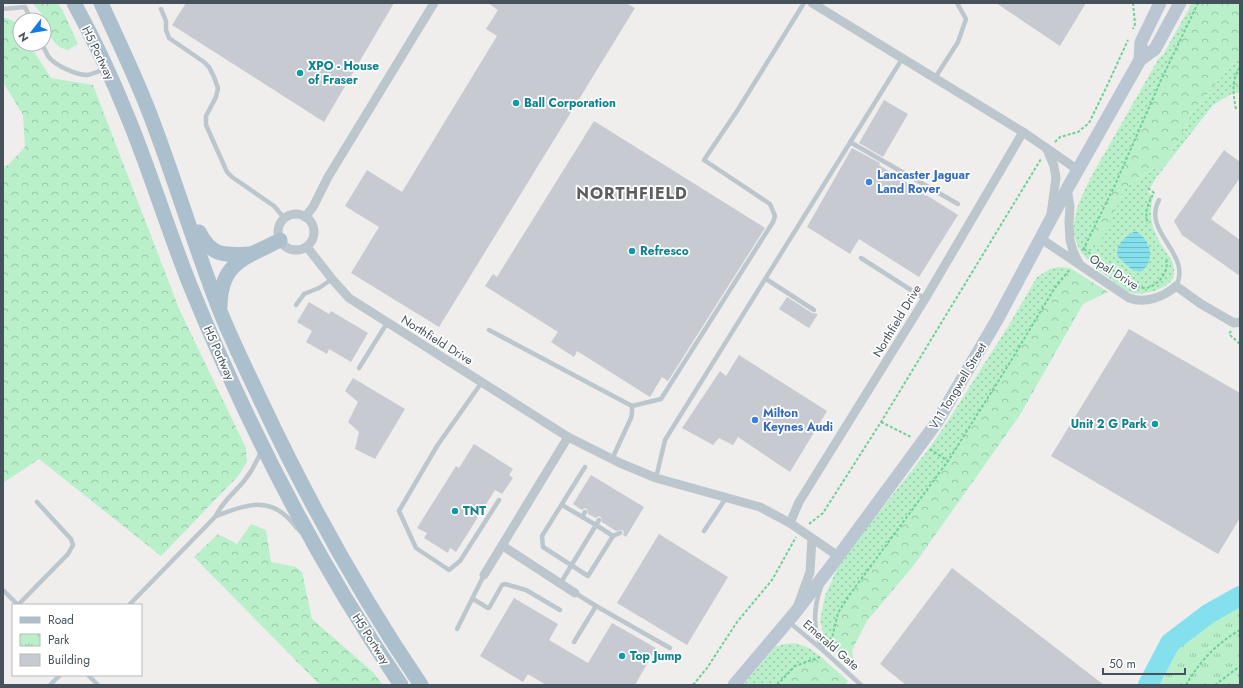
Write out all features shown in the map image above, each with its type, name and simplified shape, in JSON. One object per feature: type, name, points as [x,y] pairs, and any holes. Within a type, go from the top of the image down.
[{"type":"main road","name":"H5 Portway","points":[[74,3],[107,68],[209,329],[263,448],[313,544],[363,629],[401,685]]},
{"type":"main road","name":"H5 Portway","points":[[101,3],[142,93],[220,311],[278,437],[319,517],[374,613],[421,685]]},
{"type":"main road","points":[[181,200],[208,248],[219,253],[233,255],[250,254]]},
{"type":"main road","points":[[220,311],[220,294],[230,270],[250,254],[280,240]]},
{"type":"street","points":[[305,217],[313,207],[328,177],[434,3]]},
{"type":"street","points":[[812,3],[1022,132],[1078,170]]},
{"type":"street","name":"V11 Tongwell Street","points":[[1140,60],[1141,42],[1160,3]]},
{"type":"street","name":"V11 Tongwell Street","points":[[734,685],[829,569],[937,422],[997,320],[1040,238],[1140,60],[1155,49],[1180,3]]},
{"type":"street","name":"Northfield Drive","points":[[790,522],[799,502],[925,299],[1022,132]]},
{"type":"street","points":[[1047,149],[1054,166],[1056,178],[1050,222]]},
{"type":"street","points":[[1067,189],[1070,206],[1070,240],[1078,263]]},
{"type":"street","points":[[294,215],[305,217],[314,231],[311,242],[307,247],[292,250],[287,248],[280,240],[279,229],[281,223],[285,219],[294,215]]},
{"type":"street","name":"Opal Drive","points":[[1040,238],[1122,294],[1136,301],[1148,300],[1164,295],[1176,286]]},
{"type":"street","name":"Northfield Drive","points":[[307,247],[349,298],[568,438],[656,478],[760,507],[790,522],[838,556]]},
{"type":"street","points":[[1176,286],[1201,304],[1237,322]]},
{"type":"street","points":[[484,575],[568,438]]},
{"type":"street","points":[[791,617],[810,572],[812,538]]},
{"type":"street","points":[[503,546],[575,593]]},
{"type":"lane","points":[[489,330],[632,406],[661,399],[664,396],[773,222],[775,216],[770,204],[704,160],[737,111],[804,3]]},
{"type":"lane","points":[[935,78],[958,42],[966,19],[957,3]]},
{"type":"lane","points":[[3,8],[25,7],[27,12]]},
{"type":"lane","points":[[161,9],[166,21],[166,30],[170,38],[204,62],[209,67],[214,77],[218,88],[216,97],[206,116],[206,125],[227,172],[274,206],[285,219]]},
{"type":"lane","points":[[46,52],[48,56],[66,69],[79,74],[86,75],[107,68]]},
{"type":"lane","points":[[656,478],[665,440],[902,59]]},
{"type":"lane","points":[[850,142],[958,204]]},
{"type":"lane","points":[[1159,200],[1155,207],[1155,217],[1159,229],[1179,265],[1180,280],[1176,286]]},
{"type":"lane","points":[[861,258],[925,299]]},
{"type":"lane","points":[[766,278],[814,310]]},
{"type":"lane","points":[[296,306],[304,294],[319,288],[332,279]]},
{"type":"lane","points":[[359,368],[388,323]]},
{"type":"lane","points":[[482,382],[437,446],[399,511],[416,548],[448,570],[460,561],[499,500]]},
{"type":"lane","points":[[612,459],[631,418],[632,406]]},
{"type":"lane","points":[[130,604],[216,516],[219,509],[255,466],[263,448]]},
{"type":"lane","points":[[585,467],[542,536],[543,547],[588,576],[612,535],[613,528]]},
{"type":"lane","points":[[704,531],[726,498]]},
{"type":"lane","points":[[19,604],[68,554],[73,545],[71,539],[37,502]]},
{"type":"lane","points":[[216,516],[250,505],[260,504],[270,506],[286,516],[313,544]]},
{"type":"lane","points":[[562,504],[612,535]]},
{"type":"lane","points":[[582,517],[585,512]]},
{"type":"lane","points":[[589,521],[592,516]]},
{"type":"lane","points":[[560,584],[599,520]]},
{"type":"lane","points":[[603,529],[606,524]]},
{"type":"lane","points":[[612,535],[620,532]]},
{"type":"lane","points":[[825,652],[816,634],[814,618],[819,594],[829,569]]},
{"type":"lane","points":[[457,629],[484,575]]},
{"type":"lane","points":[[473,599],[489,608],[502,585],[505,584],[526,590],[560,610]]},
{"type":"lane","points":[[3,590],[17,604]]},
{"type":"lane","points":[[575,593],[670,648]]},
{"type":"lane","points":[[574,642],[596,606]]},
{"type":"lane","name":"Emerald Gate","points":[[791,617],[825,652],[861,685]]},
{"type":"lane","points":[[50,685],[59,676]]},
{"type":"lane","points":[[89,676],[98,685]]},
{"type":"path","points":[[1132,33],[1135,24],[1133,3]]},
{"type":"path","points":[[777,685],[795,666],[820,657],[830,646],[838,613],[848,597],[948,461],[1054,289],[1078,263],[1115,185],[1161,80],[1198,3]]},
{"type":"path","points":[[693,685],[707,668],[741,617],[772,580],[801,531],[823,513],[881,422],[1047,149],[1060,138],[1078,132],[1088,123],[1108,86],[1130,38]]},
{"type":"path","points":[[1236,109],[1233,87],[1240,67]]},
{"type":"path","points":[[1148,188],[1154,192],[1146,209],[1149,225]]},
{"type":"path","points":[[1084,249],[1133,285],[1142,288],[1152,286],[1165,272],[1168,263],[1165,255]]},
{"type":"path","points":[[1237,322],[1229,334],[1240,344]]},
{"type":"path","points":[[1186,685],[1204,658],[1221,643],[1240,630]]},
{"type":"path","points":[[1215,685],[1240,666]]},
{"type":"green space","points":[[32,3],[57,3],[62,9],[78,44],[68,50],[61,48],[56,44],[52,38],[52,12],[40,12]]},
{"type":"green space","points":[[1192,3],[1198,3],[1087,245],[1097,245],[1125,188],[1166,161],[1178,142],[1192,112],[1240,55],[1240,67],[1233,87],[1233,93],[1213,105],[1156,178],[1148,192],[1153,196],[1151,207],[1152,224],[1158,239],[1173,263],[1174,272],[1173,278],[1170,282],[1161,288],[1155,291],[1137,294],[1122,288],[1087,260],[1082,254],[1078,247],[1074,231],[1075,217],[1079,203],[1091,177]]},
{"type":"green space","points":[[1198,3],[1240,3],[1240,55],[1192,112],[1178,142],[1166,161],[1125,188],[1104,237],[1097,245],[1086,245],[1115,185],[1161,80]]},
{"type":"green space","points":[[3,17],[12,20],[12,52],[34,52],[51,78],[93,85],[180,311],[246,448],[247,462],[239,475],[161,556],[39,459],[3,483],[3,167],[8,165],[25,147],[23,115],[3,82]]},
{"type":"green space","points":[[1240,67],[1240,93],[1233,93],[1234,80]]},
{"type":"green space","points":[[1059,267],[1070,268],[1054,289],[948,461],[848,597],[838,613],[830,646],[823,632],[820,621],[825,596],[837,569],[869,525],[928,450],[946,424],[1009,325],[1037,277],[1050,269]]},
{"type":"green space","points":[[1070,268],[1108,292],[1083,304],[1020,415],[914,565],[867,621],[852,650],[855,668],[830,646],[838,613],[848,597],[948,461],[1054,289]]},
{"type":"green space","points":[[251,524],[266,530],[271,562],[296,567],[302,572],[312,619],[373,672],[383,685],[320,685],[194,557],[218,534],[237,544]]},
{"type":"green space","points":[[1240,596],[1240,685],[1148,685],[1170,643],[1208,614]]},
{"type":"green space","points":[[796,643],[809,648],[821,657],[795,666],[777,685],[743,685],[775,647],[784,644]]},
{"type":"green space","points":[[821,657],[848,681],[845,685],[777,685],[795,666]]},
{"type":"water","points":[[1136,231],[1145,240],[1150,251],[1148,263],[1140,272],[1131,269],[1117,256],[1118,248],[1122,240]]},
{"type":"building","name":"XPO - House of Fraser","points":[[186,3],[394,3],[324,122],[172,25]]},
{"type":"building","name":"Ball Corporation","points":[[488,3],[626,3],[635,8],[439,327],[351,273],[379,227],[345,206],[367,170],[402,192],[497,36],[486,29],[498,10]]},
{"type":"building","points":[[996,3],[1086,3],[1060,46]]},
{"type":"building","points":[[884,100],[908,114],[883,157],[859,143]]},
{"type":"building","name":"Refresco","points":[[594,121],[765,228],[668,381],[662,377],[650,397],[577,351],[574,357],[551,342],[558,332],[485,286],[493,274],[497,277]]},
{"type":"building","name":"Lancaster Jaguar Land Rover","points":[[852,148],[880,163],[879,165],[958,215],[919,277],[859,239],[850,254],[807,227]]},
{"type":"building","points":[[1224,150],[1240,162],[1240,178],[1211,219],[1240,240],[1240,276],[1182,235],[1174,221]]},
{"type":"building","points":[[787,297],[812,313],[818,314],[809,328],[779,309]]},
{"type":"building","points":[[309,302],[329,314],[331,311],[368,333],[351,362],[329,349],[327,354],[306,342],[312,331],[297,322]]},
{"type":"building","name":"Unit 2 G Park","points":[[1129,329],[1240,393],[1240,518],[1218,554],[1051,456]]},
{"type":"building","name":"Milton Keynes Audi","points":[[739,355],[827,411],[790,472],[738,437],[733,445],[719,438],[713,445],[682,428],[720,371],[726,376]]},
{"type":"building","points":[[353,378],[405,409],[375,459],[355,449],[359,432],[348,422],[358,402],[345,391]]},
{"type":"building","name":"TNT","points":[[474,444],[513,469],[509,475],[513,478],[502,494],[495,490],[456,552],[450,548],[448,553],[424,538],[427,533],[417,528],[456,466],[459,468]]},
{"type":"building","points":[[591,475],[644,507],[626,537],[623,535],[624,532],[622,530],[616,531],[602,522],[601,517],[599,516],[596,518],[588,514],[587,509],[585,508],[582,510],[573,504]]},
{"type":"building","points":[[659,534],[728,577],[687,645],[617,603]]},
{"type":"building","points":[[952,568],[1104,685],[906,685],[880,664]]},
{"type":"building","points":[[514,598],[558,624],[549,640],[588,663],[612,623],[656,648],[635,685],[546,685],[528,674],[523,682],[480,656]]},
{"type":"waterway","points":[[1148,685],[1170,643],[1208,614],[1240,596]]},
{"type":"place","name":"XPO - House of Fraser","points":[[300,73]]},
{"type":"place","name":"Ball Corporation","points":[[516,103]]},
{"type":"place","name":"Lancaster Jaguar Land Rover","points":[[869,182]]},
{"type":"place","name":"Refresco","points":[[632,251]]},
{"type":"place","name":"Milton Keynes Audi","points":[[755,420]]},
{"type":"place","name":"Unit 2 G Park","points":[[1155,424]]},
{"type":"place","name":"TNT","points":[[455,511]]},
{"type":"place","name":"Top Jump","points":[[622,656]]},
{"type":"district","name":"NORTHFIELD","points":[[632,193]]}]
